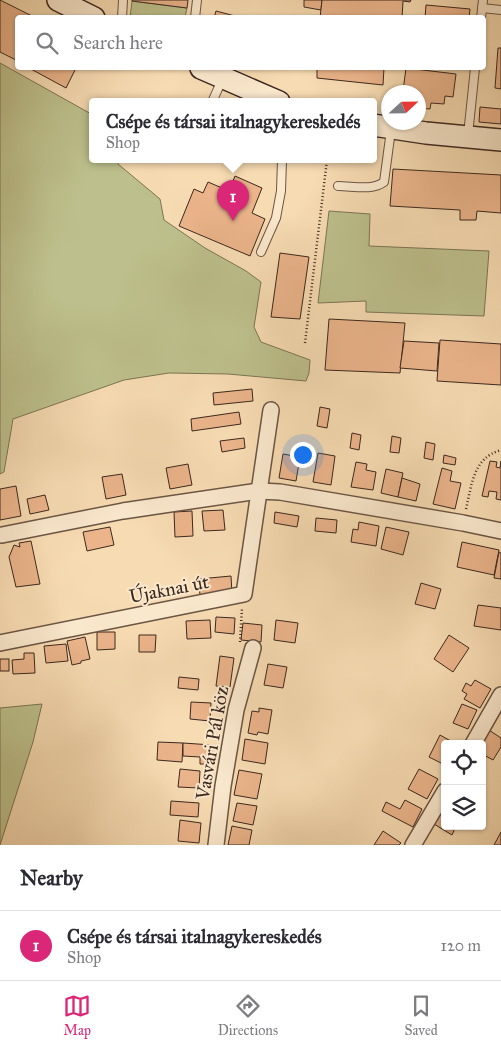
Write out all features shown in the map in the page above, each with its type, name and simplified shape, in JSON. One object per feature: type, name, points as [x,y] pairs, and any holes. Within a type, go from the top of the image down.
[{"type":"main road","points":[[58,0],[88,15]]},
{"type":"main road","points":[[205,70],[269,98]]},
{"type":"main road","points":[[408,130],[501,140]]},
{"type":"street","points":[[244,594],[258,491],[272,410]]},
{"type":"street","points":[[2,535],[122,511],[258,491],[280,492],[501,531]]},
{"type":"street","name":"Újaknai út","points":[[0,643],[244,594]]},
{"type":"street","name":"Vasvári Pál köz","points":[[216,845],[223,786],[236,710],[253,648]]},
{"type":"street","points":[[475,740],[501,695]]},
{"type":"street","points":[[414,845],[441,798]]},
{"type":"lane","points":[[122,15],[123,0]]},
{"type":"lane","points":[[195,15],[197,0]]},
{"type":"lane","points":[[483,4],[501,10]]},
{"type":"lane","points":[[467,137],[475,70]]},
{"type":"lane","points":[[214,98],[223,78]]},
{"type":"lane","points":[[338,186],[372,187],[380,186],[384,182],[382,130]]},
{"type":"lane","points":[[261,252],[276,218],[282,190],[282,163]]},
{"type":"path","points":[[305,344],[327,163]]},
{"type":"path","points":[[463,523],[476,470],[484,459],[494,452],[501,450]]},
{"type":"path","points":[[244,594],[240,642],[253,648]]},
{"type":"green space","points":[[132,1],[187,8],[185,15],[130,15]]},
{"type":"green space","points":[[0,63],[89,113],[89,163],[118,163],[160,199],[164,220],[205,248],[246,271],[261,282],[254,327],[261,342],[310,360],[306,381],[228,374],[169,373],[124,380],[13,419],[4,472],[0,474]]},
{"type":"green space","points":[[329,211],[370,214],[369,246],[489,251],[484,316],[366,312],[366,301],[318,303]]},
{"type":"green space","points":[[42,704],[33,742],[0,845],[0,708]]},
{"type":"building","points":[[0,0],[30,15],[15,15],[15,60],[0,52]]},
{"type":"building","points":[[132,0],[188,0],[187,8]]},
{"type":"building","points":[[304,0],[322,0],[321,10],[304,7]]},
{"type":"building","points":[[322,0],[411,0],[410,2],[403,1],[402,15],[320,15]]},
{"type":"building","points":[[426,5],[470,9],[469,15],[425,15]]},
{"type":"building","points":[[216,11],[231,15],[215,15]]},
{"type":"building","points":[[498,48],[501,48],[501,89],[495,88]]},
{"type":"building","points":[[33,70],[75,70],[66,88]]},
{"type":"building","points":[[317,70],[384,70],[383,85],[317,78]]},
{"type":"building","points":[[406,70],[456,74],[453,97],[445,96],[444,104],[431,103],[430,109],[426,109],[426,85],[404,85]]},
{"type":"building","points":[[480,107],[501,109],[501,124],[479,122]]},
{"type":"building","points":[[393,169],[501,175],[501,213],[477,211],[476,220],[460,220],[460,210],[390,206]]},
{"type":"building","points":[[235,176],[262,188],[252,213],[265,219],[250,256],[179,226],[194,189],[203,193],[208,182],[229,191]]},
{"type":"building","points":[[280,253],[309,257],[300,319],[271,317]]},
{"type":"building","points":[[329,319],[405,323],[400,373],[325,370]]},
{"type":"building","points":[[440,340],[501,344],[501,385],[437,381]]},
{"type":"building","points":[[404,341],[439,343],[437,371],[400,368]]},
{"type":"building","points":[[252,389],[253,401],[214,405],[213,393]]},
{"type":"building","points":[[320,407],[330,409],[327,428],[317,426]]},
{"type":"building","points":[[239,412],[241,424],[192,431],[191,419]]},
{"type":"building","points":[[352,433],[361,435],[359,450],[350,448]]},
{"type":"building","points":[[392,436],[401,438],[399,453],[390,452]]},
{"type":"building","points":[[244,438],[245,448],[222,452],[220,441]]},
{"type":"building","points":[[426,442],[435,444],[433,460],[424,458]]},
{"type":"building","points":[[318,453],[335,456],[331,485],[313,482]]},
{"type":"building","points":[[283,454],[300,457],[296,481],[279,478]]},
{"type":"building","points":[[444,455],[456,458],[455,465],[443,463]]},
{"type":"building","points":[[490,461],[497,462],[496,467],[500,468],[501,461],[501,500],[496,499],[497,492],[489,491],[488,497],[482,496]]},
{"type":"building","points":[[356,462],[367,464],[366,470],[376,472],[373,490],[351,487]]},
{"type":"building","points":[[188,464],[192,485],[170,489],[166,468]]},
{"type":"building","points":[[442,468],[452,471],[450,481],[461,483],[455,509],[433,504]]},
{"type":"building","points":[[386,469],[403,473],[398,497],[381,493]]},
{"type":"building","points":[[122,474],[126,495],[106,499],[102,477]]},
{"type":"building","points":[[402,478],[420,484],[416,501],[398,497]]},
{"type":"building","points":[[16,486],[21,516],[0,520],[0,489]]},
{"type":"building","points":[[45,495],[49,510],[30,514],[27,499]]},
{"type":"building","points":[[223,510],[225,530],[204,531],[202,511]]},
{"type":"building","points":[[192,511],[193,536],[175,537],[174,512]]},
{"type":"building","points":[[275,512],[299,516],[297,527],[274,523]]},
{"type":"building","points":[[316,518],[337,520],[336,533],[315,531]]},
{"type":"building","points":[[359,522],[379,526],[376,546],[351,542],[353,529],[358,530]]},
{"type":"building","points":[[110,527],[114,545],[87,551],[83,532]]},
{"type":"building","points":[[386,527],[409,532],[403,555],[381,549]]},
{"type":"building","points":[[31,541],[40,584],[16,587],[9,557],[14,545],[20,547],[19,543]]},
{"type":"building","points":[[462,542],[499,550],[494,575],[457,567]]},
{"type":"building","points":[[499,552],[501,553],[501,579],[494,578]]},
{"type":"building","points":[[231,576],[232,594],[200,597],[199,579]]},
{"type":"building","points":[[421,583],[441,589],[435,609],[415,604]]},
{"type":"building","points":[[478,605],[501,608],[501,630],[474,626]]},
{"type":"building","points":[[216,617],[235,618],[234,634],[215,632]]},
{"type":"building","points":[[210,620],[211,638],[187,639],[186,621]]},
{"type":"building","points":[[276,620],[298,623],[295,643],[274,640]]},
{"type":"building","points":[[243,623],[262,625],[261,642],[241,640]]},
{"type":"building","points":[[97,632],[115,632],[115,649],[97,650]]},
{"type":"building","points":[[139,635],[156,635],[155,652],[139,652]]},
{"type":"building","points":[[449,635],[469,648],[453,672],[434,659]]},
{"type":"building","points":[[85,637],[90,659],[72,665],[67,641]]},
{"type":"building","points":[[66,644],[68,661],[46,663],[44,646]]},
{"type":"building","points":[[24,653],[34,653],[35,673],[13,674],[12,660],[24,659]]},
{"type":"building","points":[[220,656],[234,658],[230,687],[216,686]]},
{"type":"building","points":[[0,659],[9,659],[9,671],[0,671]]},
{"type":"building","points":[[268,664],[287,667],[283,688],[264,685]]},
{"type":"building","points":[[179,677],[199,679],[198,690],[178,688]]},
{"type":"building","points":[[475,680],[491,689],[480,708],[464,699],[467,694],[462,691],[466,683],[471,686]]},
{"type":"building","points":[[191,702],[211,703],[210,721],[190,719]]},
{"type":"building","points":[[462,704],[477,710],[468,729],[453,723]]},
{"type":"building","points":[[259,708],[272,710],[268,734],[258,732],[257,735],[248,733],[252,711],[259,712]]},
{"type":"building","points":[[489,730],[501,738],[501,747],[493,760],[486,756],[486,740],[483,740]]},
{"type":"building","points":[[440,735],[449,740],[441,740],[441,763],[429,757]]},
{"type":"building","points":[[245,739],[268,743],[265,764],[242,760]]},
{"type":"building","points":[[158,742],[183,743],[182,762],[157,760]]},
{"type":"building","points":[[183,743],[212,745],[211,764],[200,764],[200,757],[183,756]]},
{"type":"building","points":[[180,769],[200,771],[199,788],[178,787]]},
{"type":"building","points":[[419,769],[438,779],[427,799],[408,789]]},
{"type":"building","points":[[239,770],[262,774],[257,799],[234,795]]},
{"type":"building","points":[[405,800],[422,809],[413,827],[382,811],[386,802],[400,809]]},
{"type":"building","points":[[171,801],[199,803],[198,817],[170,815]]},
{"type":"building","points":[[237,803],[257,806],[253,825],[233,821]]},
{"type":"building","points":[[441,813],[441,828],[434,824]]},
{"type":"building","points":[[180,820],[201,823],[199,843],[178,841]]},
{"type":"building","points":[[232,826],[252,830],[249,845],[228,845]]},
{"type":"building","points":[[444,830],[454,830],[452,835]]},
{"type":"building","points":[[383,831],[401,843],[399,845],[374,845]]},
{"type":"building","points":[[501,832],[501,845],[494,845]]},
{"type":"place","name":"Csépe és társai italnagykereskedés","points":[[233,221]]}]
